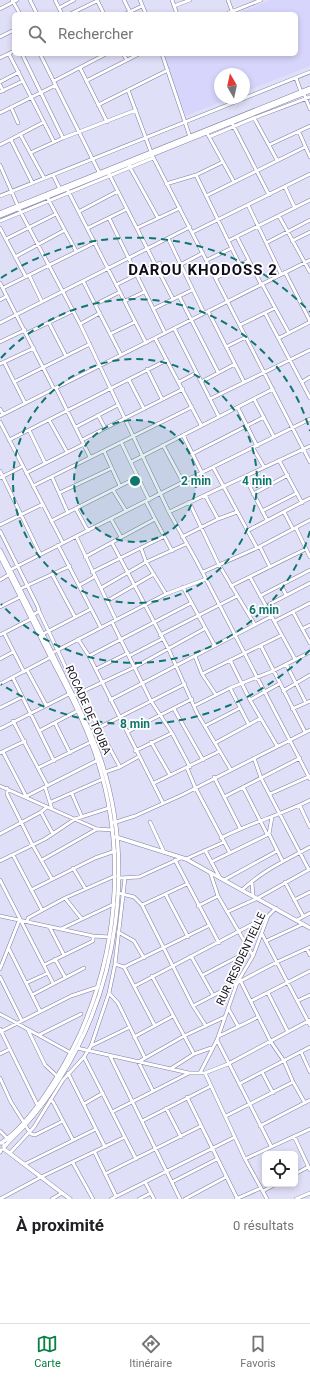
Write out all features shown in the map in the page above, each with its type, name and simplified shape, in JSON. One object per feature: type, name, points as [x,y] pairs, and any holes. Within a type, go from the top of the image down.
[{"type":"main road","points":[[190,137],[207,133],[253,116],[310,88]]},
{"type":"main road","points":[[0,216],[68,191],[108,172],[129,166],[190,137],[310,91]]},
{"type":"main road","points":[[0,213],[19,209],[99,172],[152,155]]},
{"type":"main road","name":"ROCADE DE TOUBA","points":[[0,550],[20,597],[43,634],[51,655]]},
{"type":"main road","name":"ROCADE DE TOUBA","points":[[0,556],[20,589],[32,617],[90,732],[105,772],[115,837],[118,893],[115,927],[106,975],[95,1007],[77,1048],[60,1078],[2,1150]]},
{"type":"main road","name":"ROCADE DE TOUBA","points":[[0,1143],[24,1123],[37,1104],[60,1078],[98,987],[110,937],[117,877],[113,823],[98,760],[71,695]]},
{"type":"main road","points":[[115,837],[186,860],[258,898],[310,928]]},
{"type":"main road","points":[[0,1143],[2,1150],[10,1153],[70,1199]]},
{"type":"street","points":[[0,9],[17,0]]},
{"type":"street","points":[[30,0],[36,12]]},
{"type":"street","points":[[55,0],[61,12]]},
{"type":"street","points":[[59,8],[74,0]]},
{"type":"street","points":[[74,12],[97,0],[103,12]]},
{"type":"street","points":[[124,0],[130,12]]},
{"type":"street","points":[[140,0],[145,12]]},
{"type":"street","points":[[172,0],[176,12]]},
{"type":"street","points":[[174,6],[190,0]]},
{"type":"street","points":[[228,0],[232,11],[261,0]]},
{"type":"street","points":[[13,1],[19,12]]},
{"type":"street","points":[[132,12],[142,6]]},
{"type":"street","points":[[0,37],[12,31]]},
{"type":"street","points":[[0,58],[12,52]]},
{"type":"street","points":[[9,54],[54,142]]},
{"type":"street","points":[[23,56],[63,138]]},
{"type":"street","points":[[42,56],[99,172]]},
{"type":"street","points":[[54,81],[102,56]]},
{"type":"street","points":[[124,56],[127,60]]},
{"type":"street","points":[[86,81],[135,56]]},
{"type":"street","points":[[163,56],[190,137]]},
{"type":"street","points":[[80,68],[107,122]]},
{"type":"street","points":[[98,105],[168,70]]},
{"type":"street","points":[[0,82],[18,72]]},
{"type":"street","points":[[0,196],[146,136],[310,72]]},
{"type":"street","points":[[296,78],[310,109]]},
{"type":"street","points":[[0,85],[1,92],[23,81]]},
{"type":"street","points":[[0,113],[56,85]]},
{"type":"street","points":[[128,90],[152,155],[166,184],[190,227],[310,462]]},
{"type":"street","points":[[277,160],[253,116],[310,97]]},
{"type":"street","points":[[11,107],[18,122]]},
{"type":"street","points":[[30,153],[63,138],[80,133],[136,110]]},
{"type":"street","points":[[0,145],[44,122]]},
{"type":"street","points":[[209,137],[233,124],[269,195]]},
{"type":"street","points":[[269,145],[310,126]]},
{"type":"street","points":[[298,132],[310,157]]},
{"type":"street","points":[[207,133],[234,182]]},
{"type":"street","points":[[20,134],[44,178]]},
{"type":"street","points":[[10,140],[32,182]]},
{"type":"street","points":[[206,196],[305,147]]},
{"type":"street","points":[[166,184],[196,176],[222,162]]},
{"type":"street","points":[[0,165],[19,209],[30,226],[90,344],[99,366],[169,512],[203,572],[310,777],[270,794]]},
{"type":"street","points":[[146,342],[80,211],[68,191],[110,177],[129,166],[158,218]]},
{"type":"street","points":[[108,172],[173,299]]},
{"type":"street","points":[[192,232],[310,174]]},
{"type":"street","points":[[0,176],[4,175]]},
{"type":"street","points":[[53,175],[60,189]]},
{"type":"street","points":[[196,176],[240,265]]},
{"type":"street","points":[[285,187],[295,208]]},
{"type":"street","points":[[80,211],[118,191]]},
{"type":"street","points":[[48,199],[76,251]]},
{"type":"street","points":[[228,241],[310,200]]},
{"type":"street","points":[[248,205],[266,242],[310,322],[279,338]]},
{"type":"street","points":[[137,228],[180,208]]},
{"type":"street","points":[[0,221],[19,209]]},
{"type":"street","points":[[88,228],[127,209]]},
{"type":"street","points":[[6,239],[56,214]]},
{"type":"street","points":[[279,216],[310,272]]},
{"type":"street","points":[[109,218],[165,333]]},
{"type":"street","points":[[266,242],[310,220]]},
{"type":"street","points":[[0,323],[190,227]]},
{"type":"street","points":[[0,228],[15,257],[42,302]]},
{"type":"street","points":[[15,257],[65,230]]},
{"type":"street","points":[[292,241],[310,232]]},
{"type":"street","points":[[237,237],[248,261],[289,333]]},
{"type":"street","points":[[168,238],[204,313]]},
{"type":"street","points":[[3,288],[96,242]]},
{"type":"street","points":[[207,260],[232,248]]},
{"type":"street","points":[[180,265],[203,253]]},
{"type":"street","points":[[0,409],[1,415],[310,260]]},
{"type":"street","points":[[216,278],[248,261]]},
{"type":"street","points":[[116,285],[160,263]]},
{"type":"street","points":[[83,281],[121,355]]},
{"type":"street","points":[[0,283],[68,410],[90,457]]},
{"type":"street","points":[[153,309],[192,290]]},
{"type":"street","points":[[96,304],[120,292]]},
{"type":"street","points":[[125,301],[144,292]]},
{"type":"street","points":[[0,300],[7,296]]},
{"type":"street","points":[[179,296],[218,372]]},
{"type":"street","points":[[240,325],[275,308]]},
{"type":"street","points":[[0,342],[49,323],[73,311]]},
{"type":"street","points":[[208,311],[244,382]]},
{"type":"street","points":[[80,324],[100,313]]},
{"type":"street","points":[[265,313],[310,398]]},
{"type":"street","points":[[110,334],[135,322]]},
{"type":"street","points":[[49,323],[66,356]]},
{"type":"street","points":[[174,328],[219,417]]},
{"type":"street","points":[[226,347],[246,337]]},
{"type":"street","points":[[155,338],[201,425]]},
{"type":"street","points":[[14,382],[90,344]]},
{"type":"street","points":[[0,364],[34,348]]},
{"type":"street","points":[[210,399],[310,350]]},
{"type":"street","points":[[9,440],[167,360]]},
{"type":"street","points":[[4,362],[25,403]]},
{"type":"street","points":[[201,382],[235,364]]},
{"type":"street","points":[[147,370],[162,399]]},
{"type":"street","points":[[179,382],[196,373]]},
{"type":"street","points":[[302,382],[310,377]]},
{"type":"street","points":[[128,380],[144,409]]},
{"type":"street","points":[[82,440],[183,389]]},
{"type":"street","points":[[131,462],[273,389]]},
{"type":"street","points":[[254,399],[274,437]]},
{"type":"street","points":[[76,427],[118,405]]},
{"type":"street","points":[[33,486],[192,407]]},
{"type":"street","points":[[238,408],[257,446]]},
{"type":"street","points":[[98,415],[105,428]]},
{"type":"street","points":[[192,454],[264,417]]},
{"type":"street","points":[[0,580],[18,566],[40,554],[310,419]]},
{"type":"street","points":[[49,420],[67,452]]},
{"type":"street","points":[[0,422],[63,543]]},
{"type":"street","points":[[29,430],[45,463]]},
{"type":"street","points":[[183,435],[202,473]]},
{"type":"street","points":[[121,442],[138,477],[163,537],[172,551]]},
{"type":"street","points":[[26,473],[84,444]]},
{"type":"street","points":[[163,445],[182,482]]},
{"type":"street","points":[[169,512],[310,446]]},
{"type":"street","points":[[253,448],[264,467]]},
{"type":"street","points":[[104,451],[120,486]]},
{"type":"street","points":[[279,460],[302,503]]},
{"type":"street","points":[[2,478],[23,466]]},
{"type":"street","points":[[59,493],[112,468]]},
{"type":"street","points":[[213,468],[247,531],[270,567]]},
{"type":"street","points":[[0,471],[2,478],[22,514],[40,554]]},
{"type":"street","points":[[253,494],[288,475]]},
{"type":"street","points":[[245,476],[267,520]]},
{"type":"street","points":[[52,477],[68,512]]},
{"type":"street","points":[[51,521],[138,477]]},
{"type":"street","points":[[113,490],[126,511]]},
{"type":"street","points":[[262,511],[297,493]]},
{"type":"street","points":[[205,495],[218,519]]},
{"type":"street","points":[[247,531],[310,498]]},
{"type":"street","points":[[189,502],[219,565],[255,626]]},
{"type":"street","points":[[0,525],[43,504]]},
{"type":"street","points":[[76,509],[88,531]]},
{"type":"street","points":[[182,536],[218,519],[238,512]]},
{"type":"street","points":[[284,512],[310,557]]},
{"type":"street","points":[[111,519],[121,536]]},
{"type":"street","points":[[85,557],[112,543],[121,536],[155,519]]},
{"type":"street","points":[[203,572],[258,548],[310,520]]},
{"type":"street","points":[[0,531],[57,650],[120,767]]},
{"type":"street","points":[[76,536],[94,577],[101,588],[116,620]]},
{"type":"street","points":[[92,572],[163,537]]},
{"type":"street","points":[[112,543],[145,604],[185,684],[194,706],[231,770]]},
{"type":"street","points":[[101,588],[146,562],[186,544]]},
{"type":"street","points":[[58,545],[92,608],[101,628]]},
{"type":"street","points":[[141,548],[146,562],[166,594]]},
{"type":"street","points":[[231,586],[306,549]]},
{"type":"street","points":[[20,589],[70,566]]},
{"type":"street","points":[[260,596],[310,570]]},
{"type":"street","points":[[52,574],[75,617]]},
{"type":"street","points":[[107,601],[154,574]]},
{"type":"street","points":[[80,585],[94,577]]},
{"type":"street","points":[[250,577],[295,659]]},
{"type":"street","points":[[0,684],[26,671],[57,650],[145,604],[183,587],[206,579]]},
{"type":"street","points":[[266,606],[310,582]]},
{"type":"street","points":[[281,585],[286,595]]},
{"type":"street","points":[[183,587],[204,630],[215,646]]},
{"type":"street","points":[[160,635],[236,596]]},
{"type":"street","points":[[0,607],[20,597]]},
{"type":"street","points":[[89,656],[191,603]]},
{"type":"street","points":[[274,621],[310,603]]},
{"type":"street","points":[[43,634],[92,608]]},
{"type":"street","points":[[0,635],[32,617],[39,611]]},
{"type":"street","points":[[293,612],[310,643]]},
{"type":"street","points":[[110,700],[272,616]]},
{"type":"street","points":[[112,622],[119,640],[135,667],[151,701],[172,733],[189,768],[195,787],[230,854]]},
{"type":"street","points":[[302,629],[310,625]]},
{"type":"street","points":[[0,729],[46,705],[102,684],[204,630]]},
{"type":"street","points":[[4,633],[13,652],[46,705]]},
{"type":"street","points":[[202,674],[246,654],[282,635]]},
{"type":"street","points":[[78,639],[96,669],[135,751],[154,783],[163,803]]},
{"type":"street","points":[[96,669],[162,639]]},
{"type":"street","points":[[261,646],[279,684],[305,732]]},
{"type":"street","points":[[0,659],[13,652]]},
{"type":"street","points":[[194,706],[241,683],[258,678],[310,652]]},
{"type":"street","points":[[195,656],[202,674],[216,695]]},
{"type":"street","points":[[230,660],[250,700],[277,746]]},
{"type":"street","points":[[286,664],[306,703]]},
{"type":"street","points":[[283,691],[310,675]]},
{"type":"street","points":[[13,678],[54,761]]},
{"type":"street","points":[[90,732],[185,684]]},
{"type":"street","points":[[250,700],[279,684]]},
{"type":"street","points":[[230,688],[249,725]]},
{"type":"street","points":[[0,708],[22,697]]},
{"type":"street","points":[[127,732],[159,714],[174,709],[192,699]]},
{"type":"street","points":[[292,709],[310,701]]},
{"type":"street","points":[[205,726],[240,708]]},
{"type":"street","points":[[174,709],[203,760]]},
{"type":"street","points":[[39,731],[77,711]]},
{"type":"street","points":[[215,743],[261,718]]},
{"type":"street","points":[[13,721],[46,786],[52,809]]},
{"type":"street","points":[[55,723],[70,753]]},
{"type":"street","points":[[113,823],[135,816],[163,803],[310,730]]},
{"type":"street","points":[[135,751],[172,733]]},
{"type":"street","points":[[24,741],[2,752],[27,797]]},
{"type":"street","points":[[38,768],[91,742]]},
{"type":"street","points":[[151,742],[170,775]]},
{"type":"street","points":[[154,783],[189,768],[220,751]]},
{"type":"street","points":[[105,772],[120,767],[138,756]]},
{"type":"street","points":[[227,912],[258,898],[285,882],[310,870],[261,778],[254,758]]},
{"type":"street","points":[[224,797],[300,758]]},
{"type":"street","points":[[27,797],[98,760]]},
{"type":"street","points":[[214,777],[240,828]]},
{"type":"street","points":[[51,802],[103,779]]},
{"type":"street","points":[[0,786],[97,829],[113,830]]},
{"type":"street","points":[[7,788],[7,794],[32,844],[52,879]]},
{"type":"street","points":[[243,788],[282,860]]},
{"type":"street","points":[[72,794],[82,817]]},
{"type":"street","points":[[221,838],[240,828],[259,820],[280,814],[300,806],[310,800]]},
{"type":"street","points":[[300,806],[310,827]]},
{"type":"street","points":[[1,832],[42,812],[47,807]]},
{"type":"street","points":[[0,861],[52,834],[75,819],[109,808]]},
{"type":"street","points":[[42,812],[52,834]]},
{"type":"street","points":[[211,862],[268,834],[272,817]]},
{"type":"street","points":[[150,822],[164,852]]},
{"type":"street","points":[[42,860],[97,829]]},
{"type":"street","points":[[186,860],[224,842]]},
{"type":"street","points":[[242,890],[252,883],[256,876],[282,860],[310,848]]},
{"type":"street","points":[[205,850],[220,878]]},
{"type":"street","points":[[31,890],[95,858],[115,851]]},
{"type":"street","points":[[224,880],[277,851]]},
{"type":"street","points":[[13,855],[42,910]]},
{"type":"street","points":[[27,922],[28,918],[85,888],[117,877],[139,877],[181,858]]},
{"type":"street","points":[[175,860],[208,926],[219,943]]},
{"type":"street","points":[[74,868],[85,888]]},
{"type":"street","points":[[210,872],[218,896],[249,952],[253,956]]},
{"type":"street","points":[[10,1153],[30,1132],[50,1100],[60,1078],[68,1073],[84,1057],[91,1046],[109,993],[115,964],[125,878]]},
{"type":"street","points":[[0,880],[53,983]]},
{"type":"street","points":[[285,882],[303,916]]},
{"type":"street","points":[[252,883],[253,896]]},
{"type":"street","points":[[142,905],[187,884]]},
{"type":"street","points":[[294,900],[310,892]]},
{"type":"street","points":[[118,893],[134,897],[142,905],[193,1006],[206,1026]]},
{"type":"street","points":[[166,895],[188,936]]},
{"type":"street","points":[[198,906],[218,896]]},
{"type":"street","points":[[66,898],[81,918]]},
{"type":"street","points":[[61,929],[114,903]]},
{"type":"street","name":"RUR RESIDENTIELLE","points":[[200,1074],[218,1038],[228,1007],[253,956],[268,916],[276,908]]},
{"type":"street","points":[[297,920],[310,912]]},
{"type":"street","points":[[134,986],[219,943],[268,916]]},
{"type":"street","points":[[0,917],[92,936],[110,937]]},
{"type":"street","points":[[0,970],[20,921]]},
{"type":"street","points":[[266,941],[303,923]]},
{"type":"street","points":[[115,964],[124,967],[208,926]]},
{"type":"street","points":[[50,928],[64,955]]},
{"type":"street","points":[[118,932],[134,940],[144,958]]},
{"type":"street","points":[[77,1048],[189,1073],[200,1074],[228,1064],[309,1022],[262,934]]},
{"type":"street","points":[[44,964],[93,941],[92,936]]},
{"type":"street","points":[[193,1006],[277,962],[308,948],[310,955]]},
{"type":"street","points":[[9,949],[40,1011]]},
{"type":"street","points":[[203,975],[249,952]]},
{"type":"street","points":[[191,956],[213,995]]},
{"type":"street","points":[[55,959],[65,977]]},
{"type":"street","points":[[124,967],[155,1026]]},
{"type":"street","points":[[32,995],[84,968]]},
{"type":"street","points":[[251,1001],[310,971]]},
{"type":"street","points":[[26,983],[48,973]]},
{"type":"street","points":[[152,976],[194,1054]]},
{"type":"street","points":[[0,977],[22,1021]]},
{"type":"street","points":[[239,983],[251,1001],[270,1042],[284,1062],[305,1103]]},
{"type":"street","points":[[37,1104],[0,1031],[17,1024],[71,996],[98,987]]},
{"type":"street","points":[[109,993],[118,1002],[145,1058]]},
{"type":"street","points":[[268,993],[288,1032]]},
{"type":"street","points":[[297,1001],[310,995]]},
{"type":"street","points":[[228,1007],[238,1026]]},
{"type":"street","points":[[0,1014],[71,1053]]},
{"type":"street","points":[[39,1036],[80,1014]]},
{"type":"street","points":[[134,1036],[173,1016]]},
{"type":"street","name":"RUR RESIDENTIELLE","points":[[139,1061],[184,1036],[225,1017]]},
{"type":"street","points":[[258,1017],[238,1026],[218,1038],[228,1064],[271,1146]]},
{"type":"street","points":[[91,1046],[130,1026]]},
{"type":"street","points":[[28,1029],[45,1065],[60,1078]]},
{"type":"street","points":[[239,1084],[284,1062],[310,1047]]},
{"type":"street","points":[[172,1068],[194,1054],[212,1048]]},
{"type":"street","points":[[0,1054],[10,1049]]},
{"type":"street","points":[[301,1052],[310,1072]]},
{"type":"street","points":[[110,1056],[180,1199]]},
{"type":"street","points":[[84,1057],[136,1159]]},
{"type":"street","points":[[139,1061],[153,1091]]},
{"type":"street","points":[[262,1072],[273,1093]]},
{"type":"street","points":[[68,1073],[105,1148]]},
{"type":"street","points":[[112,1112],[189,1073]]},
{"type":"street","points":[[205,1073],[245,1159],[267,1199]]},
{"type":"street","points":[[0,1079],[11,1102],[33,1135],[37,1135],[63,1121]]},
{"type":"street","points":[[226,1116],[293,1082]]},
{"type":"street","points":[[142,1121],[211,1086]]},
{"type":"street","points":[[84,1104],[103,1093]]},
{"type":"street","points":[[187,1097],[236,1199],[268,1187]]},
{"type":"street","points":[[50,1100],[53,1102],[73,1140]]},
{"type":"street","points":[[260,1126],[310,1100]]},
{"type":"street","points":[[166,1108],[181,1137]]},
{"type":"street","points":[[105,1174],[201,1126]]},
{"type":"street","points":[[25,1164],[96,1129]]},
{"type":"street","points":[[245,1159],[310,1129]]},
{"type":"street","points":[[0,1131],[7,1138]]},
{"type":"street","points":[[294,1136],[309,1168],[298,1173]]},
{"type":"street","points":[[0,1199],[41,1176],[73,1163],[125,1137]]},
{"type":"street","points":[[110,1199],[235,1137]]},
{"type":"street","points":[[94,1153],[116,1196]]},
{"type":"street","points":[[172,1182],[217,1159]]},
{"type":"street","points":[[73,1163],[92,1199]]},
{"type":"street","points":[[186,1199],[226,1177]]},
{"type":"street","points":[[145,1182],[154,1199]]},
{"type":"street","points":[[297,1199],[310,1192]]},
{"type":"street","points":[[52,1199],[62,1193]]},
{"type":"street","points":[[139,1199],[151,1193]]},
{"type":"shaded area","points":[[271,0],[310,0],[310,66],[250,90],[250,68],[214,68],[214,104],[215,104],[186,116],[163,56],[298,56],[298,12],[241,12]]},
{"type":"district","name":"DAROU KHODOSS 2","points":[[203,270]]}]
